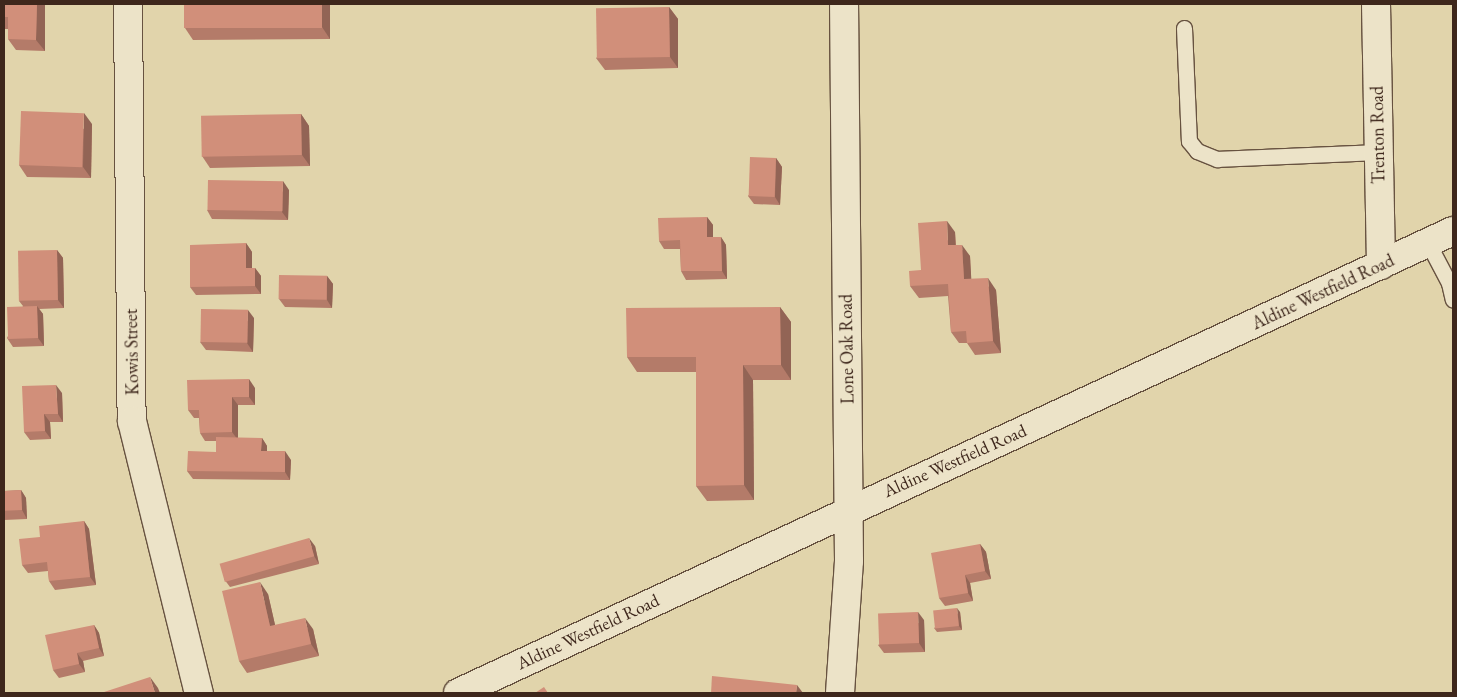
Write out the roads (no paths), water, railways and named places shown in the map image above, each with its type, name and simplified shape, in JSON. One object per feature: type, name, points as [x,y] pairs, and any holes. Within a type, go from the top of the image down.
[{"type":"street","name":"Kowis Street","points":[[128,4],[132,421],[199,693]]},
{"type":"street","name":"Lone Oak Road","points":[[840,693],[849,561],[844,4]]},
{"type":"street","name":"Trenton Road","points":[[1376,4],[1380,265]]},
{"type":"street","name":"Aldine Westfield Road","points":[[458,693],[848,510],[1453,231]]},
{"type":"lane","points":[[1184,28],[1189,141],[1197,151],[1218,159],[1378,152]]},
{"type":"lane","points":[[1428,243],[1449,283],[1453,300]]}]
